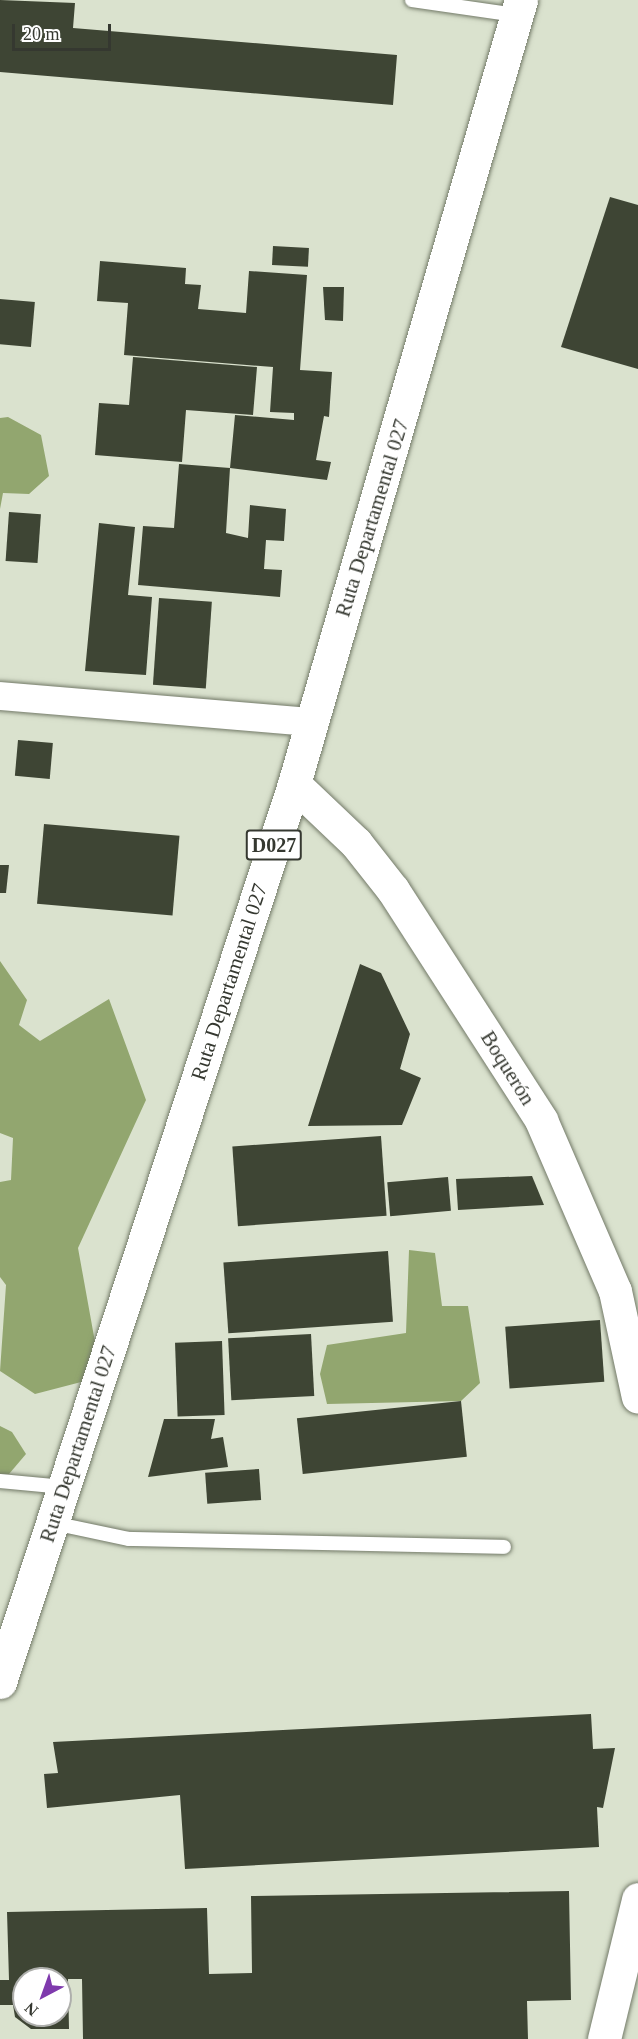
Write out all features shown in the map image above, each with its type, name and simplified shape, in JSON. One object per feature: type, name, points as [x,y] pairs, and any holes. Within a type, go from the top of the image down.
[{"type":"main road","name":"Ruta Departamental 027","points":[[0,1683],[294,784],[519,8]]},
{"type":"main road","name":"Boquerón","points":[[294,784],[356,843],[393,890],[528,1100],[629,1307],[638,1397]]},
{"type":"main road","points":[[604,2039],[638,1899]]},
{"type":"street","points":[[0,696],[311,722]]},
{"type":"lane","points":[[412,0],[519,8]]},
{"type":"lane","points":[[0,1481],[64,1487]]},
{"type":"lane","points":[[53,1523],[129,1539],[504,1547]]},
{"type":"green space","points":[[8,417],[41,435],[49,476],[29,494],[3,493],[0,509],[0,418]]},
{"type":"green space","points":[[0,961],[27,1000],[19,1025],[40,1041],[109,999],[146,1100],[78,1248],[97,1353],[85,1381],[35,1394],[0,1371],[6,1285],[0,1277],[0,1182],[11,1180],[13,1138],[0,1133]]},
{"type":"green space","points":[[409,1250],[435,1253],[442,1306],[468,1306],[480,1383],[461,1401],[327,1404],[320,1374],[327,1345],[406,1333]]},
{"type":"green space","points":[[0,1426],[12,1432],[26,1454],[9,1474],[0,1474]]},
{"type":"building","points":[[0,0],[75,3],[73,28],[397,55],[393,105],[0,72]]},
{"type":"building","points":[[610,197],[638,205],[638,369],[561,347]]},
{"type":"building","points":[[273,246],[309,248],[308,267],[272,265]]},
{"type":"building","points":[[100,261],[186,268],[185,284],[201,285],[198,309],[246,313],[249,271],[307,275],[300,370],[332,372],[329,417],[324,416],[316,460],[331,462],[327,480],[230,468],[235,415],[294,420],[294,413],[270,412],[273,367],[124,355],[128,303],[97,301]]},
{"type":"building","points":[[323,287],[344,287],[343,321],[325,320]]},
{"type":"building","points":[[0,299],[35,302],[31,347],[0,344]]},
{"type":"building","points":[[133,357],[257,367],[253,415],[186,410],[182,462],[95,455],[99,403],[129,405]]},
{"type":"building","points":[[179,464],[230,468],[226,533],[248,538],[250,505],[286,509],[284,541],[266,540],[264,569],[282,570],[280,597],[138,585],[143,526],[174,528]]},
{"type":"building","points":[[9,512],[41,514],[38,563],[6,561]]},
{"type":"building","points":[[99,523],[135,527],[128,595],[152,597],[146,675],[85,671]]},
{"type":"building","points":[[159,598],[212,602],[206,688],[153,685]]},
{"type":"building","points":[[18,740],[53,743],[50,779],[15,776]]},
{"type":"building","points":[[44,824],[179,836],[173,916],[37,904]]},
{"type":"building","points":[[0,865],[9,865],[6,893],[0,893]]},
{"type":"building","points":[[360,964],[381,973],[410,1034],[400,1069],[421,1078],[402,1125],[308,1126]]},
{"type":"building","points":[[381,1136],[387,1216],[238,1226],[232,1146]]},
{"type":"building","points":[[532,1176],[544,1205],[458,1210],[456,1179]]},
{"type":"building","points":[[448,1177],[451,1211],[390,1216],[387,1182]]},
{"type":"building","points":[[388,1251],[393,1322],[228,1333],[223,1263]]},
{"type":"building","points":[[600,1320],[604,1382],[510,1388],[505,1327]]},
{"type":"building","points":[[311,1334],[314,1396],[231,1400],[228,1338]]},
{"type":"building","points":[[222,1341],[225,1415],[178,1417],[175,1343]]},
{"type":"building","points":[[461,1401],[467,1457],[303,1474],[297,1418]]},
{"type":"building","points":[[164,1419],[215,1419],[211,1439],[223,1437],[228,1467],[148,1477]]},
{"type":"building","points":[[259,1469],[261,1500],[207,1504],[205,1473]]},
{"type":"building","points":[[591,1714],[593,1749],[615,1748],[603,1808],[597,1807],[599,1847],[185,1869],[180,1795],[47,1808],[44,1774],[58,1773],[53,1742]]},
{"type":"building","points":[[569,1891],[571,2000],[527,2001],[528,2039],[83,2039],[82,1979],[72,1979],[72,1967],[12,1967],[12,2005],[0,2005],[0,1980],[9,1980],[7,1912],[207,1908],[209,1974],[252,1973],[251,1896]]},
{"type":"building","points":[[28,2027],[69,2027],[69,2029],[31,2029]]}]
